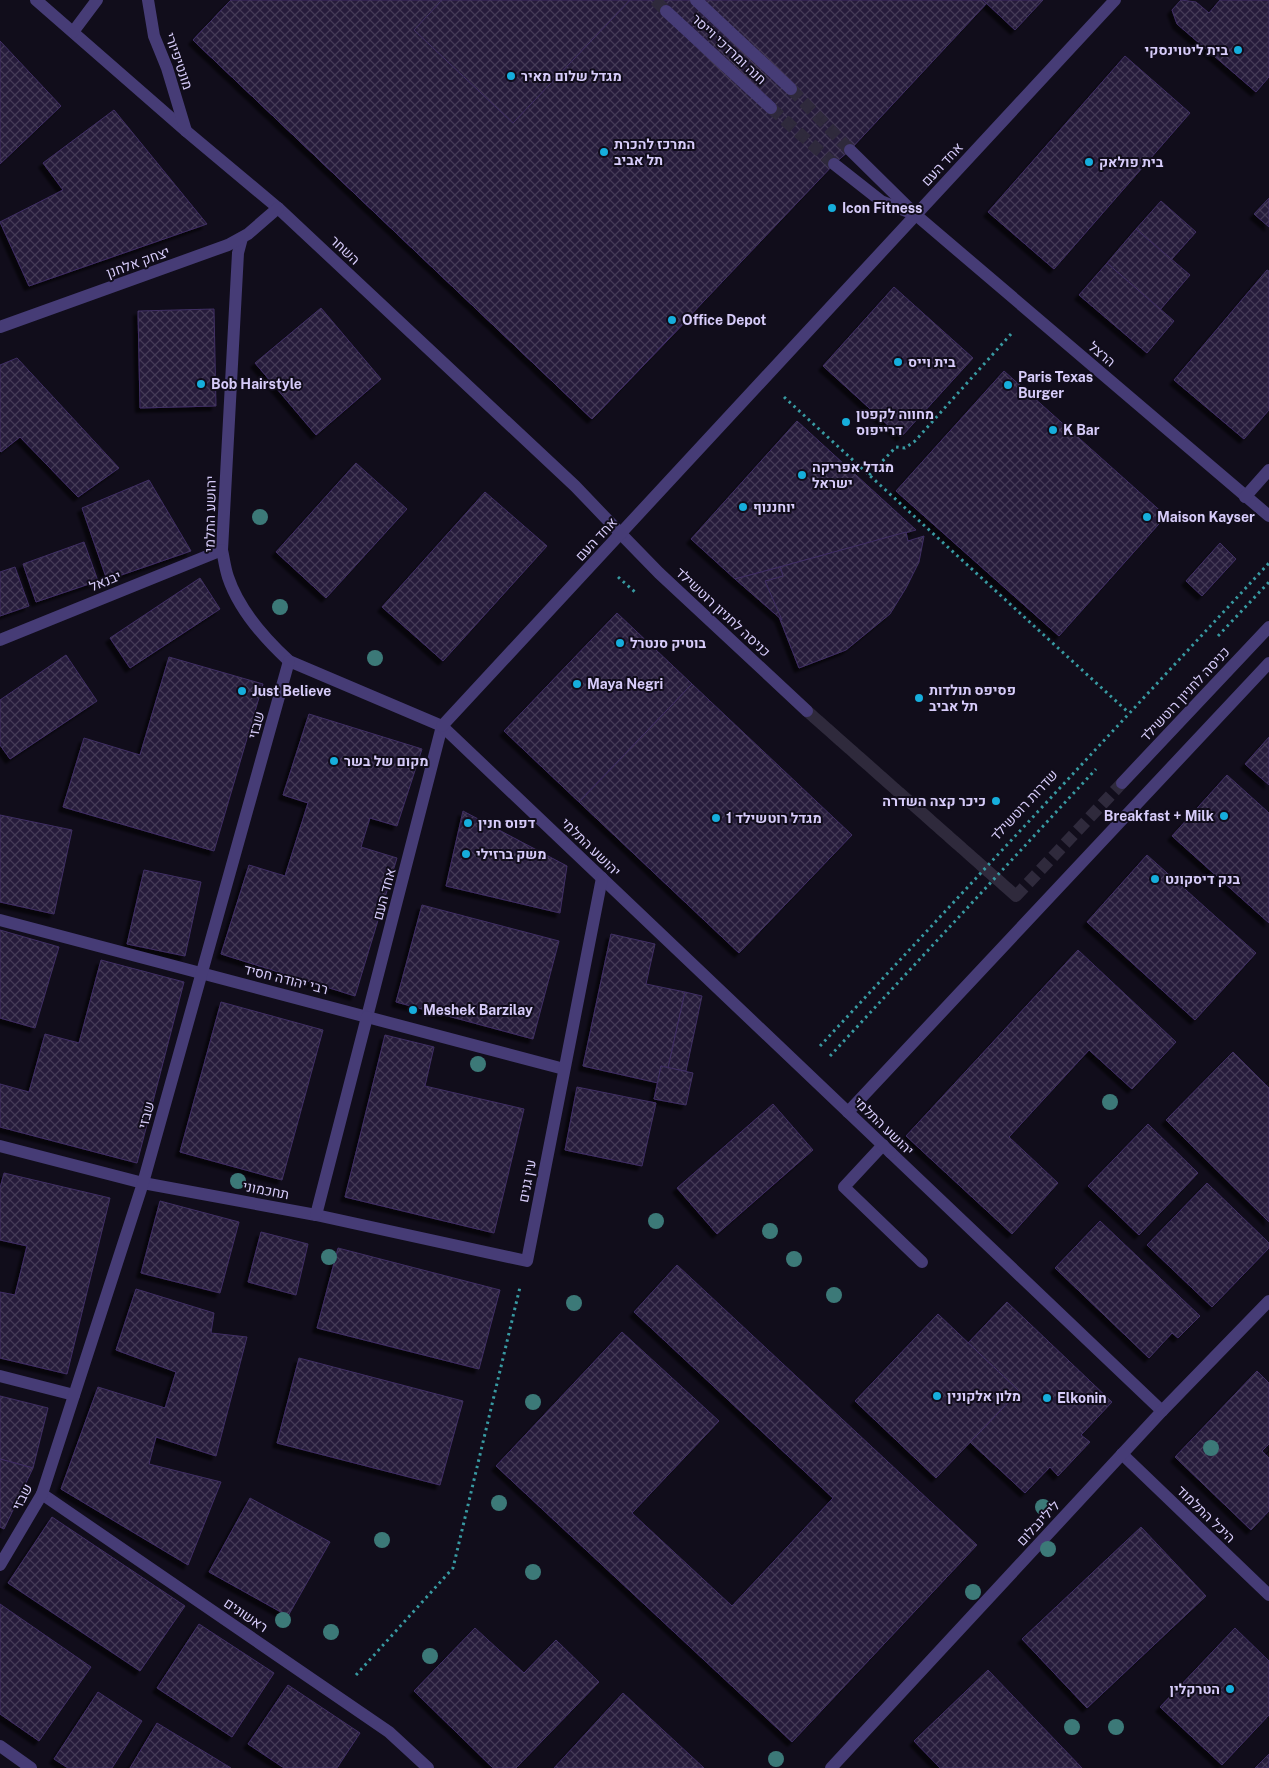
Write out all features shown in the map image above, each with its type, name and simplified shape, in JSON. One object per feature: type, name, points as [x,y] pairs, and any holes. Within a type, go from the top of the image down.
[{"type":"street","name":"השחר","points":[[36,0],[186,131],[278,208],[575,486],[621,534]]},
{"type":"street","name":"מונטיפיורי","points":[[148,0],[154,36],[167,68],[186,131]]},
{"type":"street","name":"חנה ומרדכי וייסר","points":[[696,0],[791,89]]},
{"type":"street","name":"אחד העם","points":[[316,1215],[442,726],[1114,0]]},
{"type":"street","points":[[69,29],[92,4]]},
{"type":"street","name":"חנה ומרדכי וייסר","points":[[666,11],[771,108]]},
{"type":"street","points":[[850,150],[916,215]]},
{"type":"street","points":[[834,164],[880,200],[916,215]]},
{"type":"street","name":"יצחק אלחנן","points":[[0,327],[228,245],[242,238],[278,208]]},
{"type":"street","name":"הרצל","points":[[916,215],[1269,516]]},
{"type":"street","name":"יהושע התלמי","points":[[242,238],[238,253],[222,550],[228,577],[237,596],[258,629],[272,646],[289,661],[442,726],[1162,1411]]},
{"type":"street","points":[[1245,496],[1269,470]]},
{"type":"street","name":"כניסה לחניון רוטשילד","points":[[621,534],[659,573],[807,711]]},
{"type":"street","name":"יבנאל","points":[[0,640],[222,550]]},
{"type":"street","name":"כניסה לחניון רוטשילד","points":[[1122,782],[1269,627]]},
{"type":"street","name":"שבזי","points":[[0,1565],[4,1550],[42,1494],[143,1183],[289,661]]},
{"type":"street","points":[[848,1112],[1269,663]]},
{"type":"street","name":"עין גנים","points":[[527,1260],[602,878]]},
{"type":"street","name":"רבי יהודה חסיד","points":[[0,920],[564,1069]]},
{"type":"street","name":"תחכמוני","points":[[0,1146],[143,1183],[316,1215],[527,1260]]},
{"type":"street","points":[[887,1149],[844,1188],[922,1262]]},
{"type":"street","name":"לילינבלום","points":[[831,1768],[1162,1411],[1269,1301]]},
{"type":"street","points":[[0,1376],[74,1395]]},
{"type":"street","name":"היכל התלמוד","points":[[1122,1454],[1269,1595]]},
{"type":"street","name":"ראשונים","points":[[42,1494],[389,1732],[428,1768]]},
{"type":"street","points":[[0,1746],[31,1768]]},
{"type":"path","points":[[869,475],[896,448],[905,448],[915,442],[1030,313]]},
{"type":"path","points":[[780,393],[1129,713]]},
{"type":"path","name":"שדרות רוטשילד","points":[[801,1067],[1269,563]]},
{"type":"path","points":[[1216,638],[1269,582]]},
{"type":"path","points":[[811,1077],[1102,762]]},
{"type":"path","points":[[336,1695],[453,1568],[527,1260]]},
{"type":"building","points":[[231,0],[355,0],[691,316],[592,419],[193,40]]},
{"type":"building","points":[[231,0],[983,0],[987,3],[850,150],[834,164],[592,419],[193,40]]},
{"type":"building","name":"מגדל שלום מאיר","points":[[442,0],[630,0],[513,123],[414,30]]},
{"type":"building","points":[[983,0],[1043,0],[1015,30]]},
{"type":"building","name":"בית ליטוינסקי","points":[[1181,0],[1196,2],[1209,13],[1220,0],[1269,0],[1269,77],[1256,92],[1177,24],[1172,10]]},
{"type":"building","points":[[0,41],[61,106],[0,164]]},
{"type":"building","name":"בית פולאק","points":[[1125,56],[1190,113],[1054,269],[988,212]]},
{"type":"building","points":[[114,110],[207,224],[29,286],[0,222],[63,190],[43,163]]},
{"type":"building","points":[[1269,198],[1269,227],[1254,214]]},
{"type":"building","points":[[1161,201],[1196,232],[1171,260],[1136,229]]},
{"type":"building","points":[[1136,229],[1190,275],[1160,310],[1107,263]]},
{"type":"building","points":[[1107,263],[1174,321],[1147,353],[1079,295]]},
{"type":"building","points":[[1267,270],[1269,271],[1269,410],[1244,439],[1174,380]]},
{"type":"building","name":"בית וייס","points":[[894,287],[973,358],[901,437],[823,366]]},
{"type":"building","points":[[321,308],[381,379],[316,435],[255,363]]},
{"type":"building","points":[[214,309],[216,406],[140,408],[138,311]]},
{"type":"building","points":[[17,358],[119,468],[78,497],[20,437],[0,451],[0,365]]},
{"type":"building","points":[[1004,371],[1166,516],[1059,636],[896,491]]},
{"type":"building","name":"מגדל אפריקה ישראל","points":[[797,421],[916,530],[735,579],[691,539]]},
{"type":"building","points":[[356,463],[407,509],[326,598],[276,552]]},
{"type":"building","points":[[149,480],[191,551],[107,580],[82,508]]},
{"type":"building","points":[[485,492],[547,546],[443,661],[382,607]]},
{"type":"building","points":[[906,532],[908,541],[924,536],[919,562],[890,614],[846,650],[799,668],[765,581],[783,576],[780,567]]},
{"type":"building","points":[[84,542],[98,581],[36,602],[23,564]]},
{"type":"building","points":[[1220,543],[1236,559],[1202,596],[1186,581]]},
{"type":"building","points":[[15,567],[29,606],[0,616],[0,572]]},
{"type":"building","points":[[780,567],[783,576],[765,581],[782,620],[735,579]]},
{"type":"building","points":[[200,578],[220,609],[130,668],[110,638]]},
{"type":"building","points":[[617,613],[692,684],[579,802],[504,731]]},
{"type":"building","points":[[66,655],[97,701],[10,759],[0,745],[0,700]]},
{"type":"building","points":[[169,657],[263,684],[214,851],[63,807],[84,738],[140,755]]},
{"type":"building","name":"מגדל רוטשילד 1","points":[[692,684],[852,835],[739,953],[579,802]]},
{"type":"building","points":[[309,714],[422,749],[397,826],[370,818],[361,847],[397,858],[355,996],[221,954],[249,865],[285,876],[308,803],[283,795]]},
{"type":"building","points":[[1269,737],[1269,785],[1245,764]]},
{"type":"building","points":[[1227,775],[1269,813],[1269,923],[1172,836]]},
{"type":"building","points":[[463,811],[567,866],[560,913],[446,886]]},
{"type":"building","points":[[0,815],[72,830],[54,914],[0,902]]},
{"type":"building","points":[[1147,855],[1256,953],[1195,1020],[1087,922]]},
{"type":"building","points":[[144,870],[201,882],[185,956],[127,944]]},
{"type":"building","points":[[422,905],[559,941],[533,1039],[396,1002]]},
{"type":"building","points":[[0,930],[59,947],[35,1028],[0,1018]]},
{"type":"building","points":[[611,934],[655,944],[646,984],[685,992],[668,1068],[661,1066],[658,1083],[583,1066]]},
{"type":"building","points":[[1078,950],[1176,1042],[1132,1089],[1089,1050],[1009,1137],[1058,1183],[1012,1234],[906,1136]]},
{"type":"building","points":[[101,960],[184,982],[137,1163],[0,1127],[0,1084],[29,1092],[45,1034],[79,1043]]},
{"type":"building","points":[[685,992],[702,996],[686,1071],[668,1068]]},
{"type":"building","points":[[221,1002],[323,1030],[282,1180],[180,1152]]},
{"type":"building","points":[[385,1035],[434,1047],[425,1086],[524,1109],[494,1233],[345,1197]]},
{"type":"building","points":[[1233,1052],[1269,1088],[1269,1222],[1166,1120]]},
{"type":"building","points":[[661,1066],[693,1073],[686,1105],[654,1099]]},
{"type":"building","points":[[577,1087],[656,1103],[642,1166],[565,1150]]},
{"type":"building","points":[[773,1104],[813,1150],[717,1234],[677,1188]]},
{"type":"building","points":[[1148,1124],[1198,1173],[1139,1235],[1088,1186]]},
{"type":"building","points":[[4,1173],[110,1198],[67,1374],[0,1358],[0,1292],[15,1295],[27,1246],[0,1240],[0,1188]]},
{"type":"building","points":[[1207,1183],[1269,1243],[1269,1248],[1212,1307],[1147,1245]]},
{"type":"building","points":[[160,1201],[239,1222],[220,1293],[141,1273]]},
{"type":"building","points":[[1100,1221],[1200,1316],[1178,1338],[1172,1333],[1149,1358],[1055,1268]]},
{"type":"building","points":[[261,1232],[308,1244],[296,1295],[248,1282]]},
{"type":"building","points":[[338,1248],[500,1290],[479,1369],[317,1328]]},
{"type":"building","points":[[677,1265],[977,1545],[792,1742],[496,1466],[622,1332],[719,1421],[632,1513],[732,1606],[833,1498],[634,1312]]},
{"type":"building","points":[[136,1289],[214,1313],[211,1333],[247,1337],[216,1456],[156,1437],[149,1464],[221,1482],[188,1565],[61,1489],[98,1387],[165,1408],[176,1372],[116,1350]]},
{"type":"building","points":[[1007,1302],[1112,1402],[1081,1435],[1090,1442],[1058,1476],[1050,1467],[1025,1493],[970,1442],[1019,1391],[968,1343]]},
{"type":"building","name":"מלון אלקונין","points":[[938,1314],[1019,1391],[936,1478],[855,1401]]},
{"type":"building","points":[[299,1358],[463,1401],[440,1485],[277,1443]]},
{"type":"building","points":[[1257,1371],[1269,1383],[1269,1444],[1262,1451],[1269,1458],[1269,1511],[1251,1530],[1175,1457]]},
{"type":"building","points":[[0,1396],[48,1408],[33,1468],[0,1459]]},
{"type":"building","points":[[0,1459],[33,1468],[4,1529],[0,1527]]},
{"type":"building","points":[[250,1498],[330,1542],[288,1616],[209,1572]]},
{"type":"building","points":[[52,1517],[185,1606],[140,1671],[8,1583]]},
{"type":"building","points":[[1141,1527],[1206,1596],[1087,1708],[1022,1639]]},
{"type":"building","points":[[0,1604],[91,1667],[39,1741],[0,1714]]},
{"type":"building","points":[[199,1624],[274,1673],[232,1737],[157,1688]]},
{"type":"building","points":[[475,1628],[524,1673],[556,1640],[599,1682],[516,1768],[493,1768],[414,1691]]},
{"type":"building","points":[[1235,1628],[1269,1661],[1269,1715],[1222,1765],[1160,1707]]},
{"type":"building","points":[[988,1670],[1082,1768],[940,1768],[914,1741]]},
{"type":"building","points":[[288,1685],[360,1733],[337,1768],[284,1768],[248,1744]]},
{"type":"building","points":[[98,1692],[142,1721],[112,1768],[68,1768],[54,1759]]},
{"type":"building","points":[[623,1693],[704,1768],[554,1768]]},
{"type":"building","points":[[157,1723],[231,1768],[130,1768]]},
{"type":"building","points":[[1269,1754],[1269,1768],[1255,1768]]},
{"type":"tunnel","points":[[655,0],[666,11]]},
{"type":"tunnel","points":[[791,89],[850,150]]},
{"type":"tunnel","points":[[771,108],[834,164]]},
{"type":"tunnel","points":[[1016,896],[807,711],[1016,896],[1122,783]]},
{"type":"place","name":"בית ליטוינסקי","points":[[1238,50]]},
{"type":"place","name":"מגדל שלום מאיר","points":[[511,76]]},
{"type":"place","name":"המרכז להכרת תל אביב","points":[[604,152]]},
{"type":"place","name":"בית פולאק","points":[[1089,162]]},
{"type":"place","name":"Icon Fitness","points":[[832,208]]},
{"type":"place","name":"Office Depot","points":[[672,320]]},
{"type":"place","name":"בית וייס","points":[[898,362]]},
{"type":"place","name":"Bob Hairstyle","points":[[201,384]]},
{"type":"place","name":"Paris Texas Burger","points":[[1008,385]]},
{"type":"place","name":"מחווה לקפטן דרייפוס","points":[[846,422]]},
{"type":"place","name":"K Bar","points":[[1053,430]]},
{"type":"place","name":"מגדל אפריקה ישראל","points":[[802,475]]},
{"type":"place","name":"יוחננוף","points":[[743,507]]},
{"type":"place","name":"Maison Kayser","points":[[1147,517]]},
{"type":"place","name":"בוטיק סנטרל","points":[[620,643]]},
{"type":"place","name":"Maya Negri","points":[[577,684]]},
{"type":"place","name":"Just Believe","points":[[242,691]]},
{"type":"place","name":"פסיפס תולדות תל אביב","points":[[919,698]]},
{"type":"place","name":"מקום של בשר","points":[[334,761]]},
{"type":"place","name":"כיכר קצה השדרה","points":[[996,801]]},
{"type":"place","name":"Breakfast + Milk","points":[[1224,816]]},
{"type":"place","name":"מגדל רוטשילד 1","points":[[716,818]]},
{"type":"place","name":"דפוס חנין","points":[[468,823]]},
{"type":"place","name":"משק ברזילי","points":[[466,854]]},
{"type":"place","name":"בנק דיסקונט","points":[[1155,879]]},
{"type":"place","name":"Meshek Barzilay","points":[[413,1010]]},
{"type":"place","name":"מלון אלקונין","points":[[937,1396]]},
{"type":"place","name":"Elkonin","points":[[1047,1398]]},
{"type":"place","name":"הטרקלין","points":[[1230,1689]]}]
